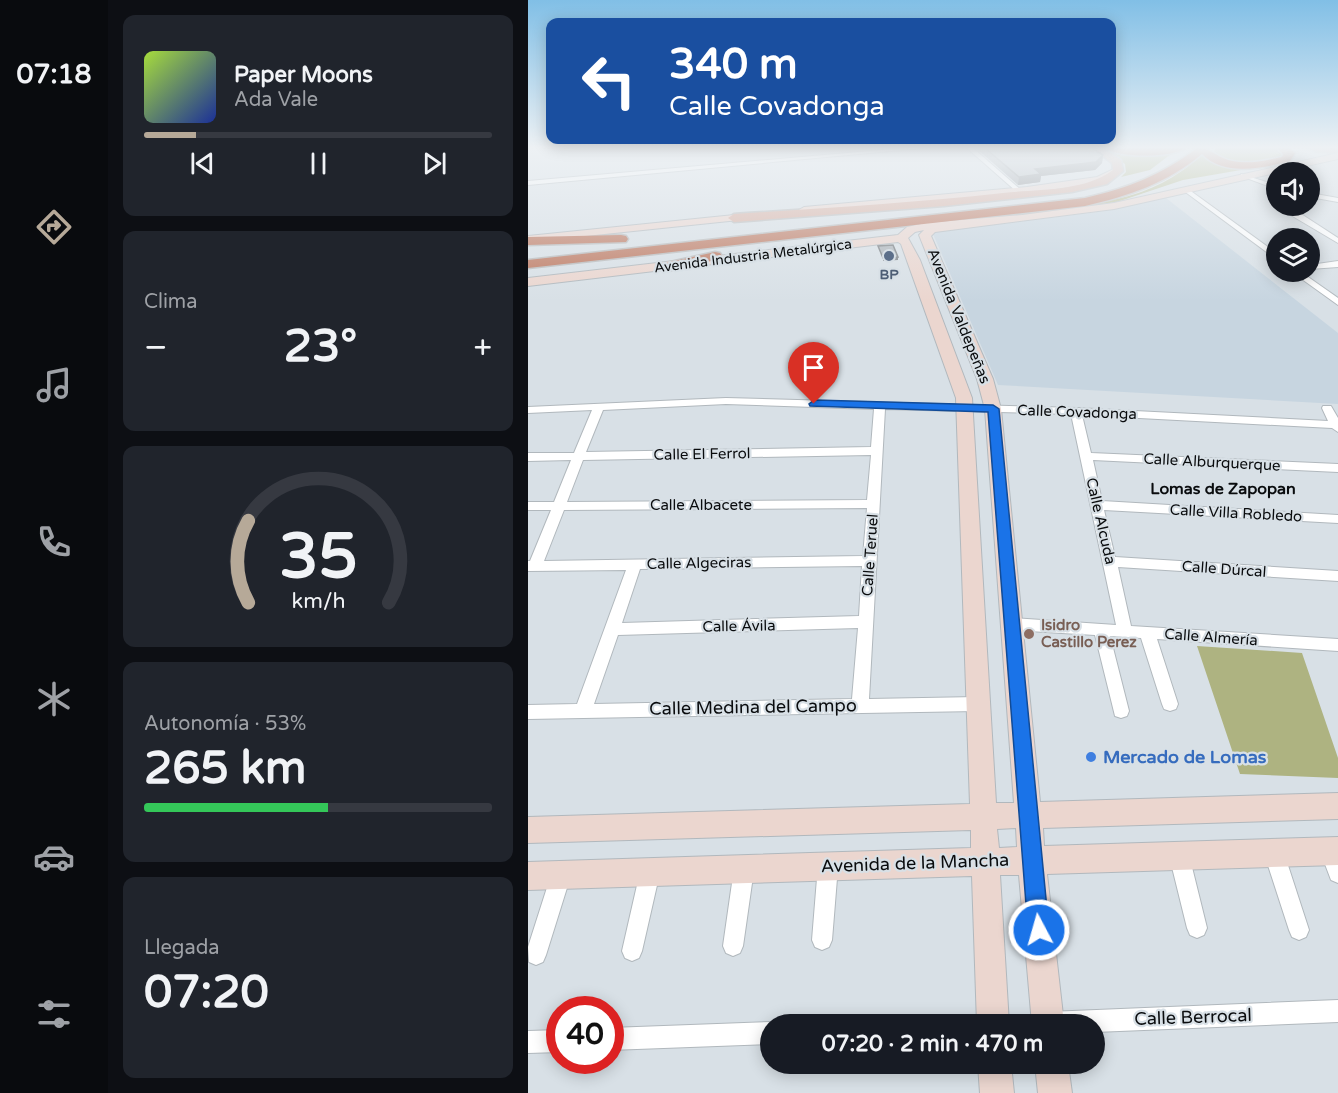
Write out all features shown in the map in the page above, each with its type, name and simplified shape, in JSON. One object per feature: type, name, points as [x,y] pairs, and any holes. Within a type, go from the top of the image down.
[{"type":"highway","points":[[528,255],[1054,199]]},
{"type":"highway","points":[[528,264],[1050,206],[1093,199]]},
{"type":"highway","points":[[1007,219],[1050,206]]},
{"type":"highway","points":[[528,240],[644,238],[856,220]]},
{"type":"highway","points":[[671,266],[799,239],[911,221]]},
{"type":"main road","points":[[734,218],[979,199]]},
{"type":"street","points":[[528,240],[931,199]]},
{"type":"street","points":[[1134,202],[1142,199]]},
{"type":"street","points":[[975,223],[1092,209],[1147,199]]},
{"type":"street","points":[[1198,199],[1266,250]]},
{"type":"street","points":[[1298,216],[1338,242]]},
{"type":"street","name":"Avenida Industria Metalúrgica","points":[[528,282],[901,238],[906,232],[917,227],[975,223]]},
{"type":"street","name":"Avenida Valdepeñas","points":[[975,223],[927,231],[926,235],[985,378],[993,409],[1047,1014]]},
{"type":"street","name":"Avenida Valdepeñas","points":[[901,238],[914,260],[962,387],[965,408],[993,1014]]},
{"type":"street","points":[[914,260],[924,257],[936,259]]},
{"type":"street","points":[[1320,266],[1338,264]]},
{"type":"street","points":[[1310,282],[1338,303]]},
{"type":"street","name":"Calle Covadonga","points":[[528,410],[726,401],[1076,411],[1337,427]]},
{"type":"street","name":"Calle Teruel","points":[[860,705],[880,405]]},
{"type":"street","points":[[532,566],[560,505],[599,406]]},
{"type":"street","points":[[1327,408],[1337,427]]},
{"type":"street","name":"Calle Alcuda","points":[[1076,411],[1125,631]]},
{"type":"street","name":"Calle El Ferrol","points":[[528,457],[877,451]]},
{"type":"street","name":"Calle Alburquerque","points":[[1086,456],[1338,468]]},
{"type":"street","name":"Calle Albacete","points":[[528,506],[873,504]]},
{"type":"street","name":"Calle Villa Robledo","points":[[1097,505],[1338,519]]},
{"type":"street","name":"Calle Algeciras","points":[[532,566],[869,561]]},
{"type":"street","name":"Calle Dúrcal","points":[[1110,562],[1338,576]]},
{"type":"street","points":[[583,711],[635,564]]},
{"type":"street","name":"Calle Ávila","points":[[612,629],[865,622]]},
{"type":"street","name":"Calle Almería","points":[[1012,624],[1338,645]]},
{"type":"street","points":[[1101,629],[1121,711]]},
{"type":"street","points":[[1147,633],[1170,704]]},
{"type":"street","name":"Calle Medina del Campo","points":[[528,712],[977,704]]},
{"type":"street","points":[[528,830],[1338,806]]},
{"type":"street","points":[[1274,853],[1299,930]]},
{"type":"street","name":"Avenida de la Mancha","points":[[528,876],[1179,855],[1274,853],[1335,858]]},
{"type":"street","points":[[1179,855],[1197,928]]},
{"type":"street","points":[[822,940],[828,866]]},
{"type":"street","points":[[733,946],[744,868]]},
{"type":"street","points":[[632,951],[650,872]]},
{"type":"street","points":[[536,955],[561,875]]},
{"type":"street","name":"Calle Berrocal","points":[[1105,1021],[1338,1011]]},
{"type":"street","points":[[624,1038],[760,1033]]},
{"type":"street","points":[[528,1042],[546,1041]]},
{"type":"street","points":[[996,1074],[997,1093]]},
{"type":"street","points":[[1053,1074],[1055,1093]]},
{"type":"shaded area","points":[[1167,199],[1266,276],[1266,282],[1273,282],[1338,333],[1338,404],[998,385],[933,234],[1105,211]]},
{"type":"green space","points":[[1126,199],[1034,213],[1103,202]]},
{"type":"green space","points":[[1197,646],[1302,653],[1338,758],[1338,778],[1240,774]]},
{"type":"building","name":"BP","points":[[893,245],[898,257],[883,258],[878,246]]},
{"type":"place","name":"BP","points":[[889,256]]},
{"type":"place","name":"Isidro Castillo Perez","points":[[1029,634]]},
{"type":"place","name":"Mercado de Lomas","points":[[1091,757]]},
{"type":"district","name":"Lomas de Zapopan","points":[[1223,489]]},
{"type":"route","points":[[814,404],[993,409],[1039,930]]}]
